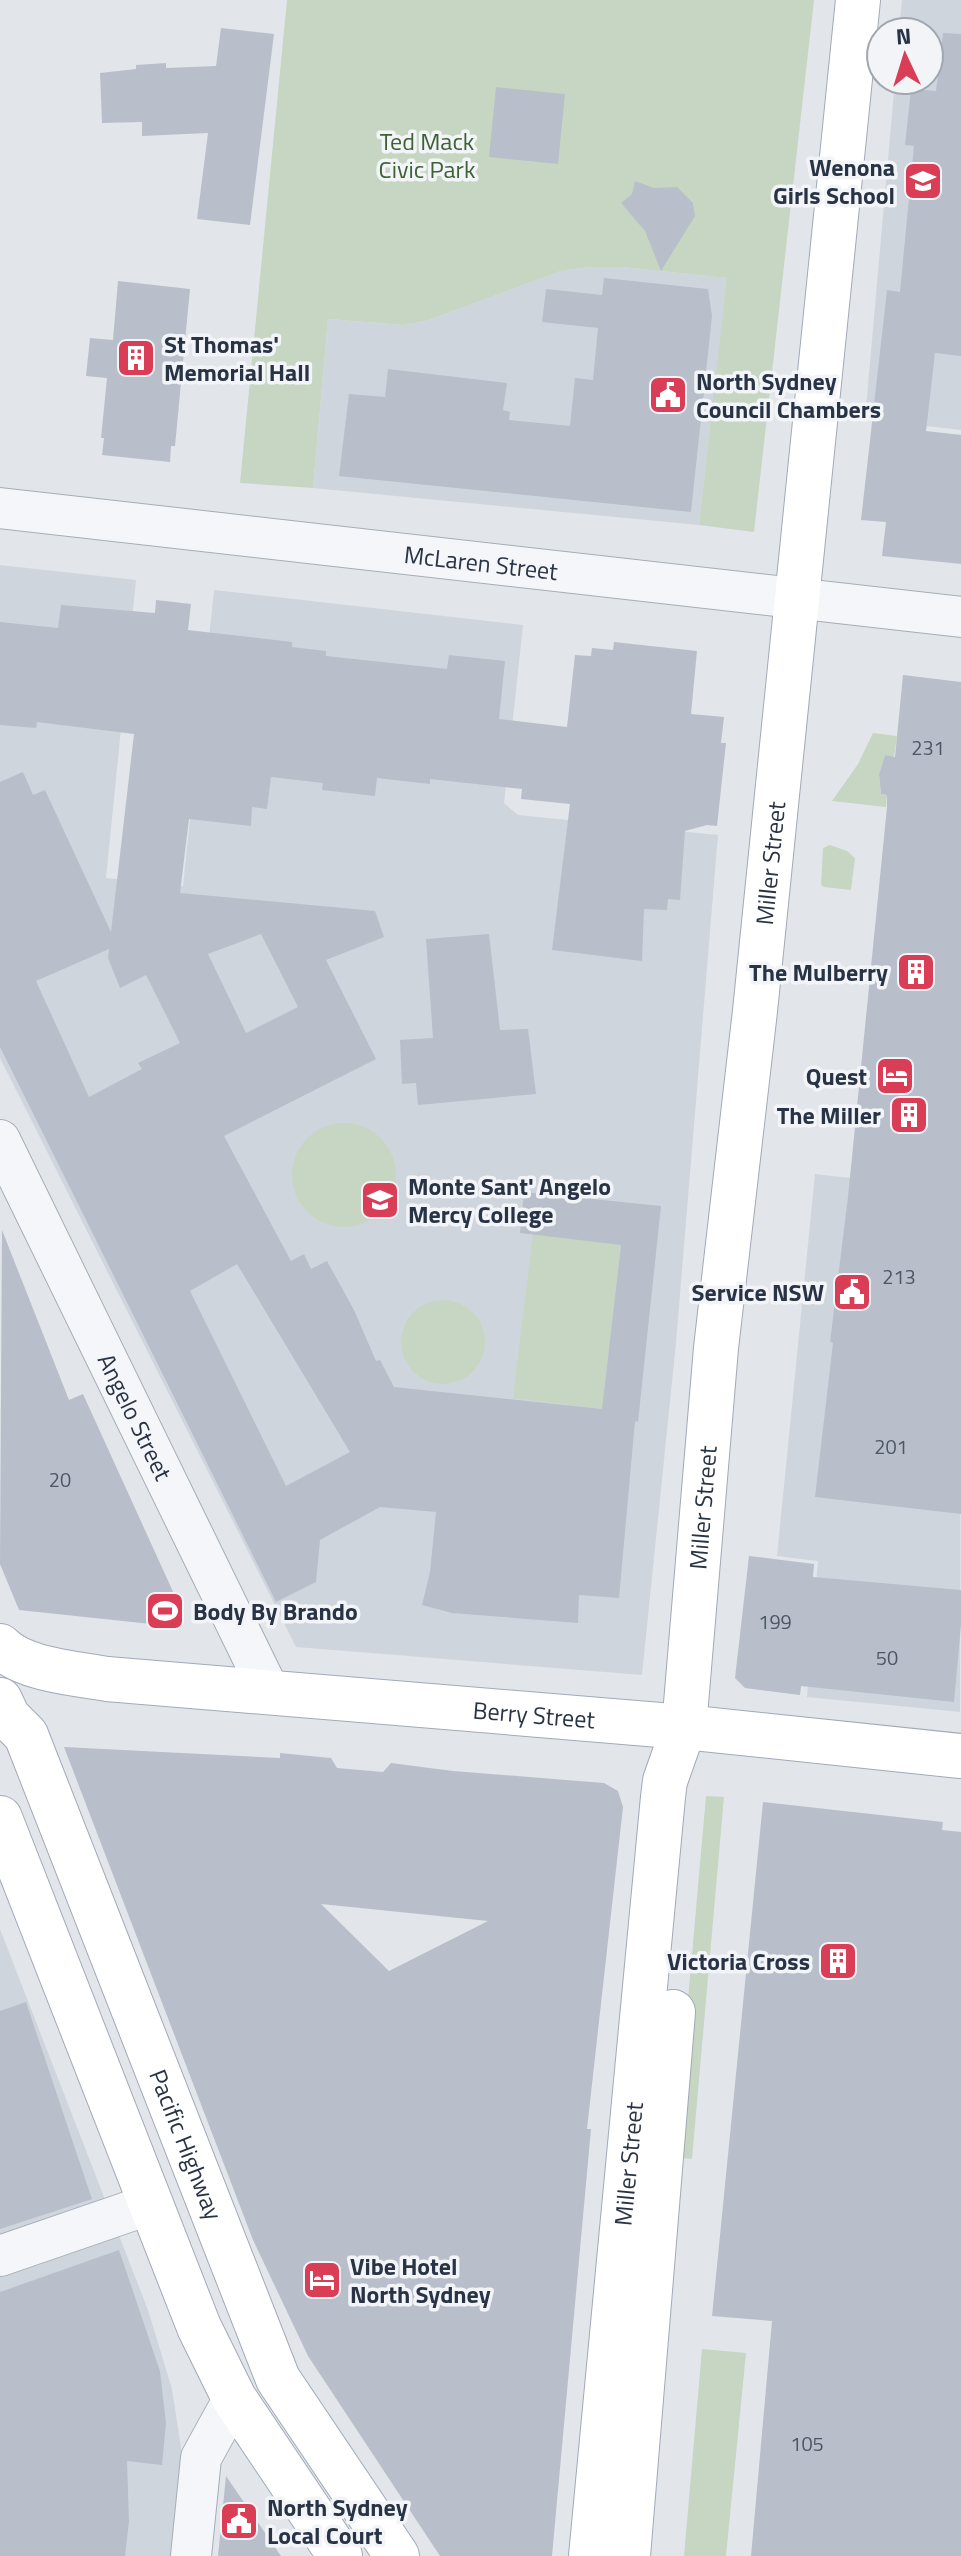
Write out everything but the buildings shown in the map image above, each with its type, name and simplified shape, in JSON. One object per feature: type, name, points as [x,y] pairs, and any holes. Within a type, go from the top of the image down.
[{"type":"main road","name":"Miller Street","points":[[628,2556],[693,1784],[684,1727],[716,1348],[755,1011],[858,0]]},
{"type":"main road","name":"Berry Street","points":[[0,1646],[17,1659],[31,1664],[107,1679],[684,1727],[961,1756]]},
{"type":"main road","name":"Berry Street","points":[[4,1708],[107,1679]]},
{"type":"main road","points":[[4,1708],[6,1756],[33,1827],[29,1891]]},
{"type":"main road","name":"Pacific Highway","points":[[4,1708],[26,1735],[278,2379],[397,2556]]},
{"type":"main road","name":"Miller Street","points":[[591,2556],[663,1797],[665,1781],[684,1727]]},
{"type":"main road","points":[[0,1818],[199,2327],[234,2398],[340,2556]]},
{"type":"street","name":"McLaren Street","points":[[0,508],[961,617]]},
{"type":"street","name":"Angelo Street","points":[[0,1140],[270,1693]]},
{"type":"street","points":[[0,2256],[151,2204]]},
{"type":"street","points":[[191,2556],[201,2458],[234,2398]]},
{"type":"shaded area","points":[[902,0],[961,0],[961,430],[865,419],[894,96],[945,96],[945,16],[900,16]]},
{"type":"shaded area","points":[[622,267],[728,278],[699,525],[313,488],[328,319],[403,325],[426,321],[561,271]]},
{"type":"shaded area","name":"Monte Sant' Angelo Mercy College","points":[[0,565],[136,580],[106,878],[183,886],[214,590],[523,625],[504,803],[518,815],[718,835],[676,1343],[642,1675],[296,1647],[0,1058]]},
{"type":"shaded area","points":[[815,1174],[961,1190],[960,1712],[807,1697],[818,1561],[777,1556]]},
{"type":"shaded area","points":[[0,1929],[148,2310],[172,2389],[183,2461],[174,2556],[0,2556]]},
{"type":"green space","name":"Ted Mack Civic Park","points":[[287,0],[814,0],[754,532],[699,525],[727,278],[622,267],[561,271],[426,321],[403,325],[328,319],[313,488],[240,483]]},
{"type":"green space","points":[[873,733],[897,736],[894,757],[885,755],[879,774],[881,794],[887,795],[886,807],[832,801],[858,764]]},
{"type":"green space","points":[[830,845],[847,851],[855,858],[851,890],[821,885],[823,848]]},
{"type":"green space","points":[[344,1123],[364,1127],[387,1146],[396,1175],[392,1195],[373,1218],[344,1227],[324,1223],[301,1204],[292,1175],[296,1155],[315,1132]]},
{"type":"green space","points":[[533,1234],[621,1245],[602,1409],[513,1398]]},
{"type":"green space","points":[[443,1300],[459,1303],[473,1312],[482,1326],[485,1342],[482,1358],[473,1372],[459,1381],[443,1384],[427,1381],[413,1372],[404,1358],[401,1342],[404,1326],[413,1312],[427,1303]]},
{"type":"green space","points":[[706,1796],[724,1797],[692,2159],[674,2157]]},
{"type":"green space","points":[[702,2349],[746,2353],[726,2556],[684,2556]]},
{"type":"place","name":"Wenona Girls School","points":[[923,181]]},
{"type":"place","name":"St Thomas' Memorial Hall","points":[[136,358]]},
{"type":"place","name":"North Sydney Council Chambers","points":[[668,395]]},
{"type":"place","name":"The Mulberry","points":[[916,972]]},
{"type":"place","name":"Quest","points":[[895,1076]]},
{"type":"place","name":"The Miller","points":[[909,1115]]},
{"type":"place","name":"Monte Sant' Angelo Mercy College","points":[[380,1200]]},
{"type":"place","name":"Service NSW","points":[[852,1292]]},
{"type":"place","name":"Body By Brando","points":[[165,1611]]},
{"type":"place","name":"Victoria Cross","points":[[838,1961]]},
{"type":"place","name":"Vibe Hotel North Sydney","points":[[322,2280]]},
{"type":"place","name":"North Sydney Local Court","points":[[239,2521]]}]
